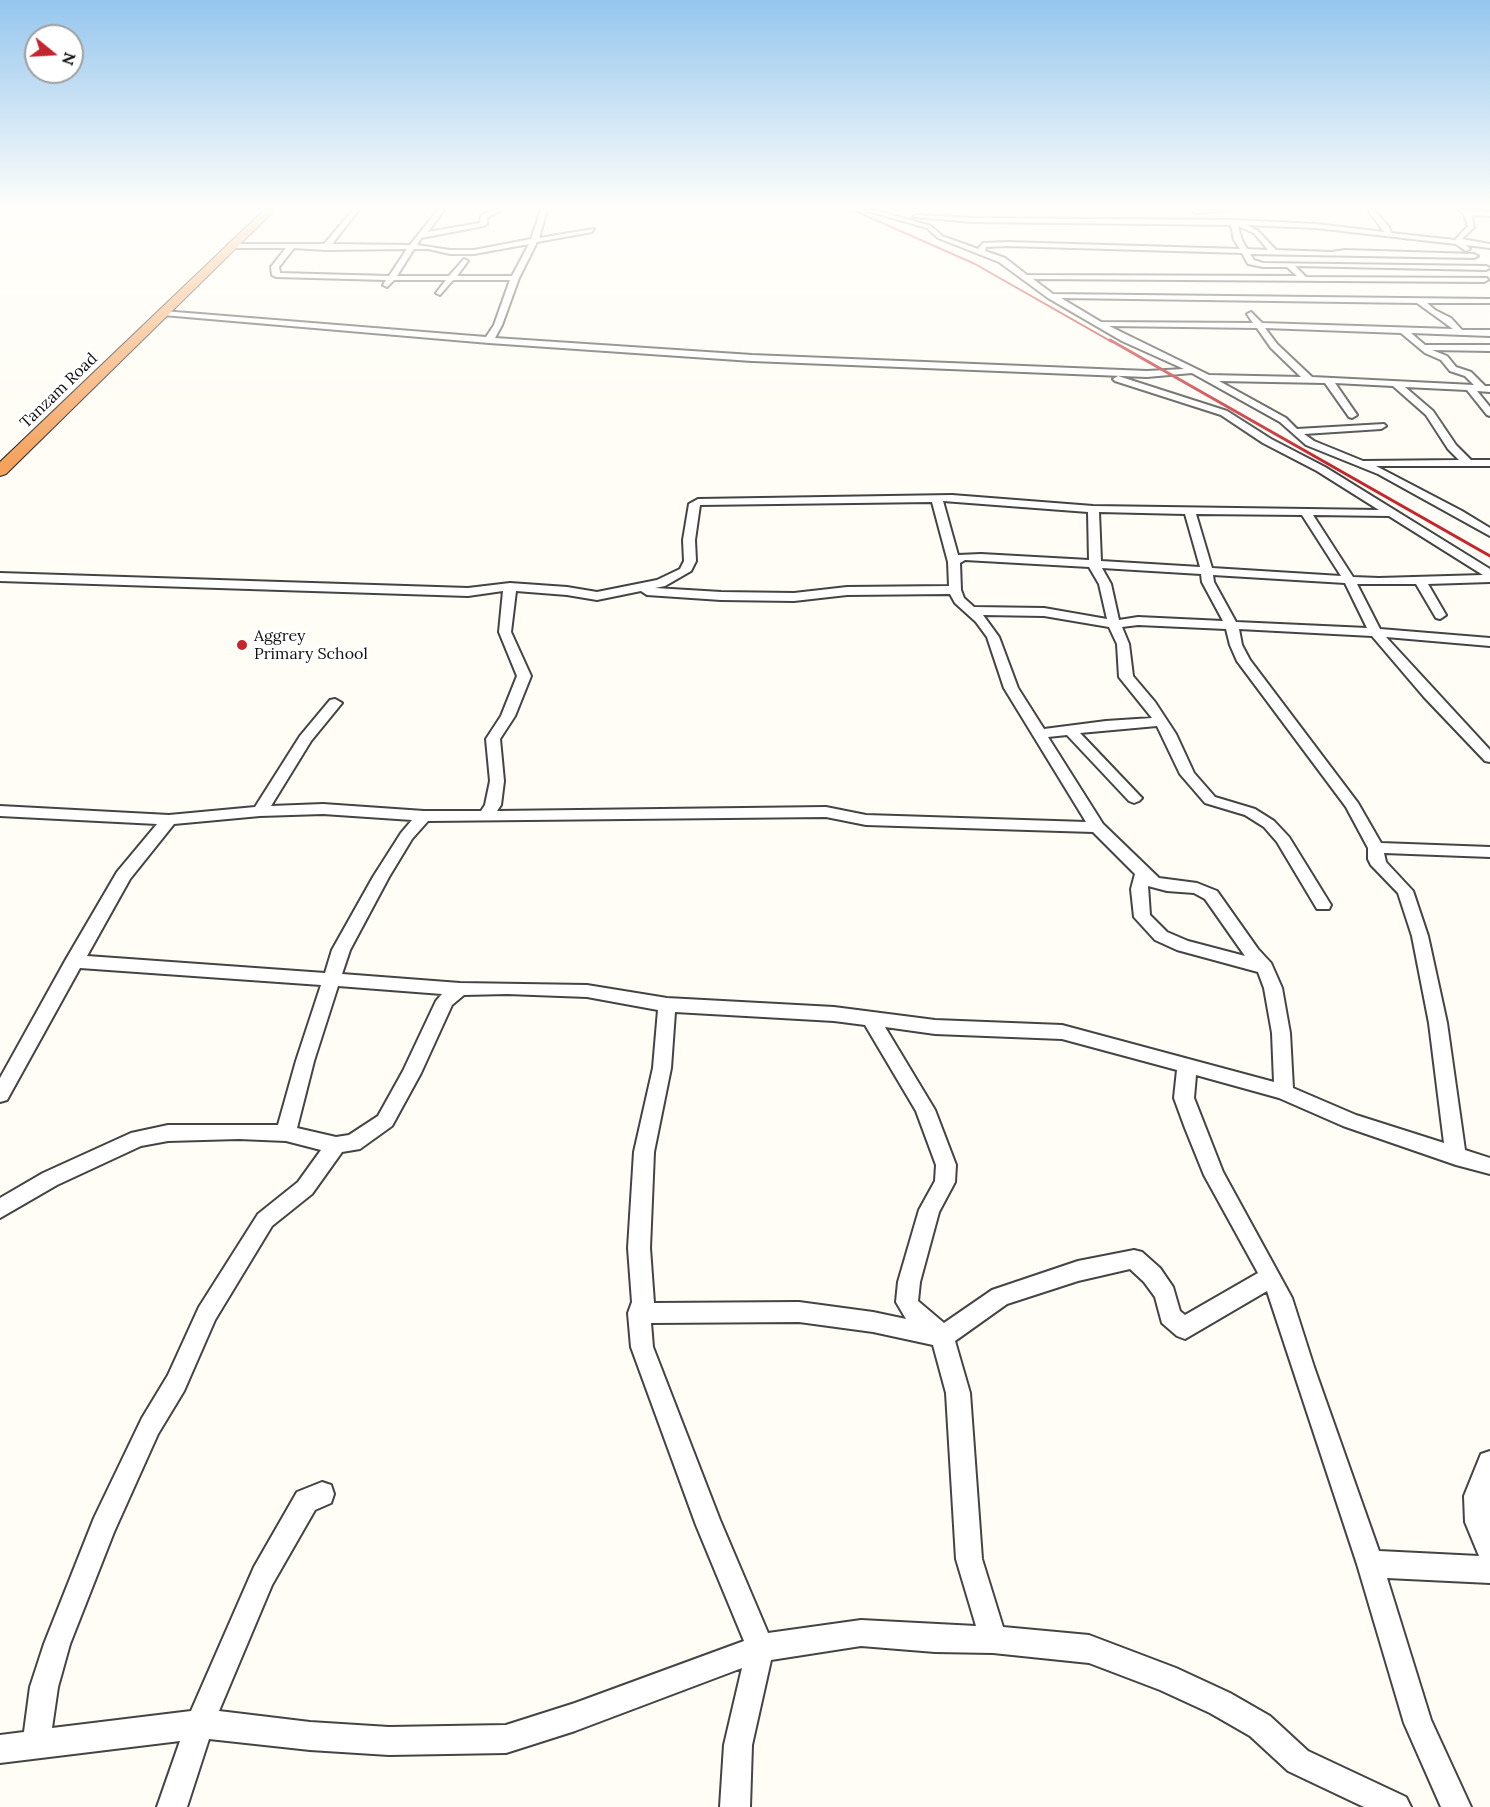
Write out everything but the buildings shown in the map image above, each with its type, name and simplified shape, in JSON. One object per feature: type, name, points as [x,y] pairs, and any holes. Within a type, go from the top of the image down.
[{"type":"highway","name":"Tanzam Road","points":[[0,471],[183,294]]},
{"type":"street","points":[[489,340],[506,308],[510,294]]},
{"type":"street","points":[[1051,296],[1490,301]]},
{"type":"street","points":[[1051,296],[1145,350],[1185,366],[1283,420],[1295,432],[1324,451],[1382,472],[1490,533]]},
{"type":"street","points":[[1419,300],[1432,312],[1448,320],[1460,332]]},
{"type":"street","points":[[163,313],[489,340],[752,358],[1147,374],[1191,371]]},
{"type":"street","points":[[1251,314],[1274,346],[1310,380]]},
{"type":"street","points":[[1101,324],[1490,333]]},
{"type":"street","points":[[1405,332],[1422,347],[1444,358],[1453,369],[1468,374],[1486,389]]},
{"type":"street","points":[[1422,347],[1490,348]]},
{"type":"street","points":[[1081,372],[1122,380],[1224,413],[1392,513],[1490,576]]},
{"type":"street","points":[[1207,378],[1328,380],[1486,389]]},
{"type":"street","points":[[1328,380],[1352,416]]},
{"type":"street","points":[[1397,385],[1430,413],[1452,447],[1467,462]]},
{"type":"street","points":[[1470,388],[1490,413]]},
{"type":"street","points":[[1295,432],[1381,426]]},
{"type":"street","points":[[1360,464],[1490,463]]},
{"type":"street","points":[[937,499],[954,562],[955,590],[959,600],[972,611],[993,637],[1011,688],[1097,827],[1143,874],[1159,885],[1197,888],[1211,895],[1252,953],[1265,967],[1273,988],[1281,1034],[1284,1092]]},
{"type":"street","points":[[0,577],[377,591],[468,591],[510,587],[567,591],[597,596],[634,591],[661,583],[685,571],[690,561],[689,540],[694,504],[698,502],[979,499],[1093,509],[1392,513]]},
{"type":"street","points":[[1093,509],[1096,554],[1094,565],[1105,584],[1114,624],[1123,644],[1126,677],[1150,705],[1187,774],[1198,787],[1210,800],[1250,812],[1269,824],[1283,840],[1323,905]]},
{"type":"street","points":[[1189,510],[1208,573],[1208,582],[1232,625],[1236,645],[1255,678],[1346,797],[1365,826],[1376,848],[1376,859],[1379,865],[1405,891],[1420,936],[1438,1023],[1456,1157]]},
{"type":"street","points":[[1305,511],[1350,581],[1361,608],[1376,633],[1429,694],[1490,758]]},
{"type":"street","points":[[954,562],[963,557],[981,557],[1350,581],[1420,581],[1490,576]]},
{"type":"street","points":[[1420,581],[1440,615]]},
{"type":"street","points":[[486,815],[493,805],[497,781],[493,739],[508,716],[524,676],[505,632],[510,587]]},
{"type":"street","points":[[634,591],[794,597],[847,591],[955,590]]},
{"type":"street","points":[[972,611],[1044,612],[1114,624],[1138,621],[1232,625],[1490,642]]},
{"type":"street","points":[[260,811],[305,740],[336,703]]},
{"type":"street","points":[[1040,734],[1161,722]]},
{"type":"street","points":[[1070,730],[1134,798]]},
{"type":"street","points":[[0,810],[169,820],[260,811],[322,809],[424,816],[826,812],[866,820],[1097,827]]},
{"type":"street","points":[[286,1133],[305,1061],[341,950],[381,876],[406,836],[424,816]]},
{"type":"street","points":[[0,1095],[123,876],[169,820]]},
{"type":"street","points":[[1376,848],[1490,852]]},
{"type":"street","points":[[1143,874],[1139,889],[1142,917],[1161,936],[1183,946],[1265,967]]},
{"type":"street","points":[[74,961],[460,989],[587,991],[667,1005],[870,1017],[935,1028],[1062,1032],[1284,1092],[1320,1109],[1456,1157],[1490,1166]]},
{"type":"street","points":[[0,1209],[50,1179],[138,1138],[168,1133],[239,1131],[286,1133],[336,1145],[353,1143],[385,1121],[412,1073],[445,1001],[460,989]]},
{"type":"street","points":[[667,1005],[662,1068],[644,1152],[639,1248],[643,1302],[639,1313],[642,1347],[708,1525],[739,1592],[760,1648],[738,1745],[735,1807]]},
{"type":"street","points":[[870,1017],[925,1110],[946,1165],[945,1182],[929,1210],[909,1282],[907,1302],[911,1310],[926,1320],[942,1337],[958,1393],[969,1559],[993,1640]]},
{"type":"street","points":[[1187,1065],[1184,1098],[1230,1207],[1281,1298],[1302,1367],[1370,1564],[1418,1723],[1456,1807]]},
{"type":"street","points":[[36,1744],[44,1687],[57,1644],[103,1527],[150,1426],[176,1383],[207,1314],[265,1220],[305,1188],[336,1145]]},
{"type":"street","points":[[639,1313],[799,1312],[873,1322],[942,1337],[1000,1297],[1078,1271],[1134,1259],[1152,1275],[1165,1294],[1170,1316],[1185,1329],[1271,1277]]},
{"type":"street","points":[[1490,1463],[1476,1496],[1478,1522],[1490,1552]]},
{"type":"street","points":[[172,1807],[200,1724],[263,1576],[292,1521],[306,1501],[322,1494]]},
{"type":"street","points":[[1370,1564],[1490,1570]]},
{"type":"street","points":[[0,1749],[200,1724],[310,1736],[389,1741],[506,1739],[575,1717],[760,1648],[861,1633],[935,1639],[993,1640],[1089,1649],[1166,1678],[1220,1703],[1260,1726],[1298,1761],[1396,1807]]},
{"type":"railway","points":[[1028,294],[1112,342]]},
{"type":"railway","points":[[1110,340],[1490,556]]},
{"type":"place","name":"Aggrey Primary School","points":[[242,645]]}]
